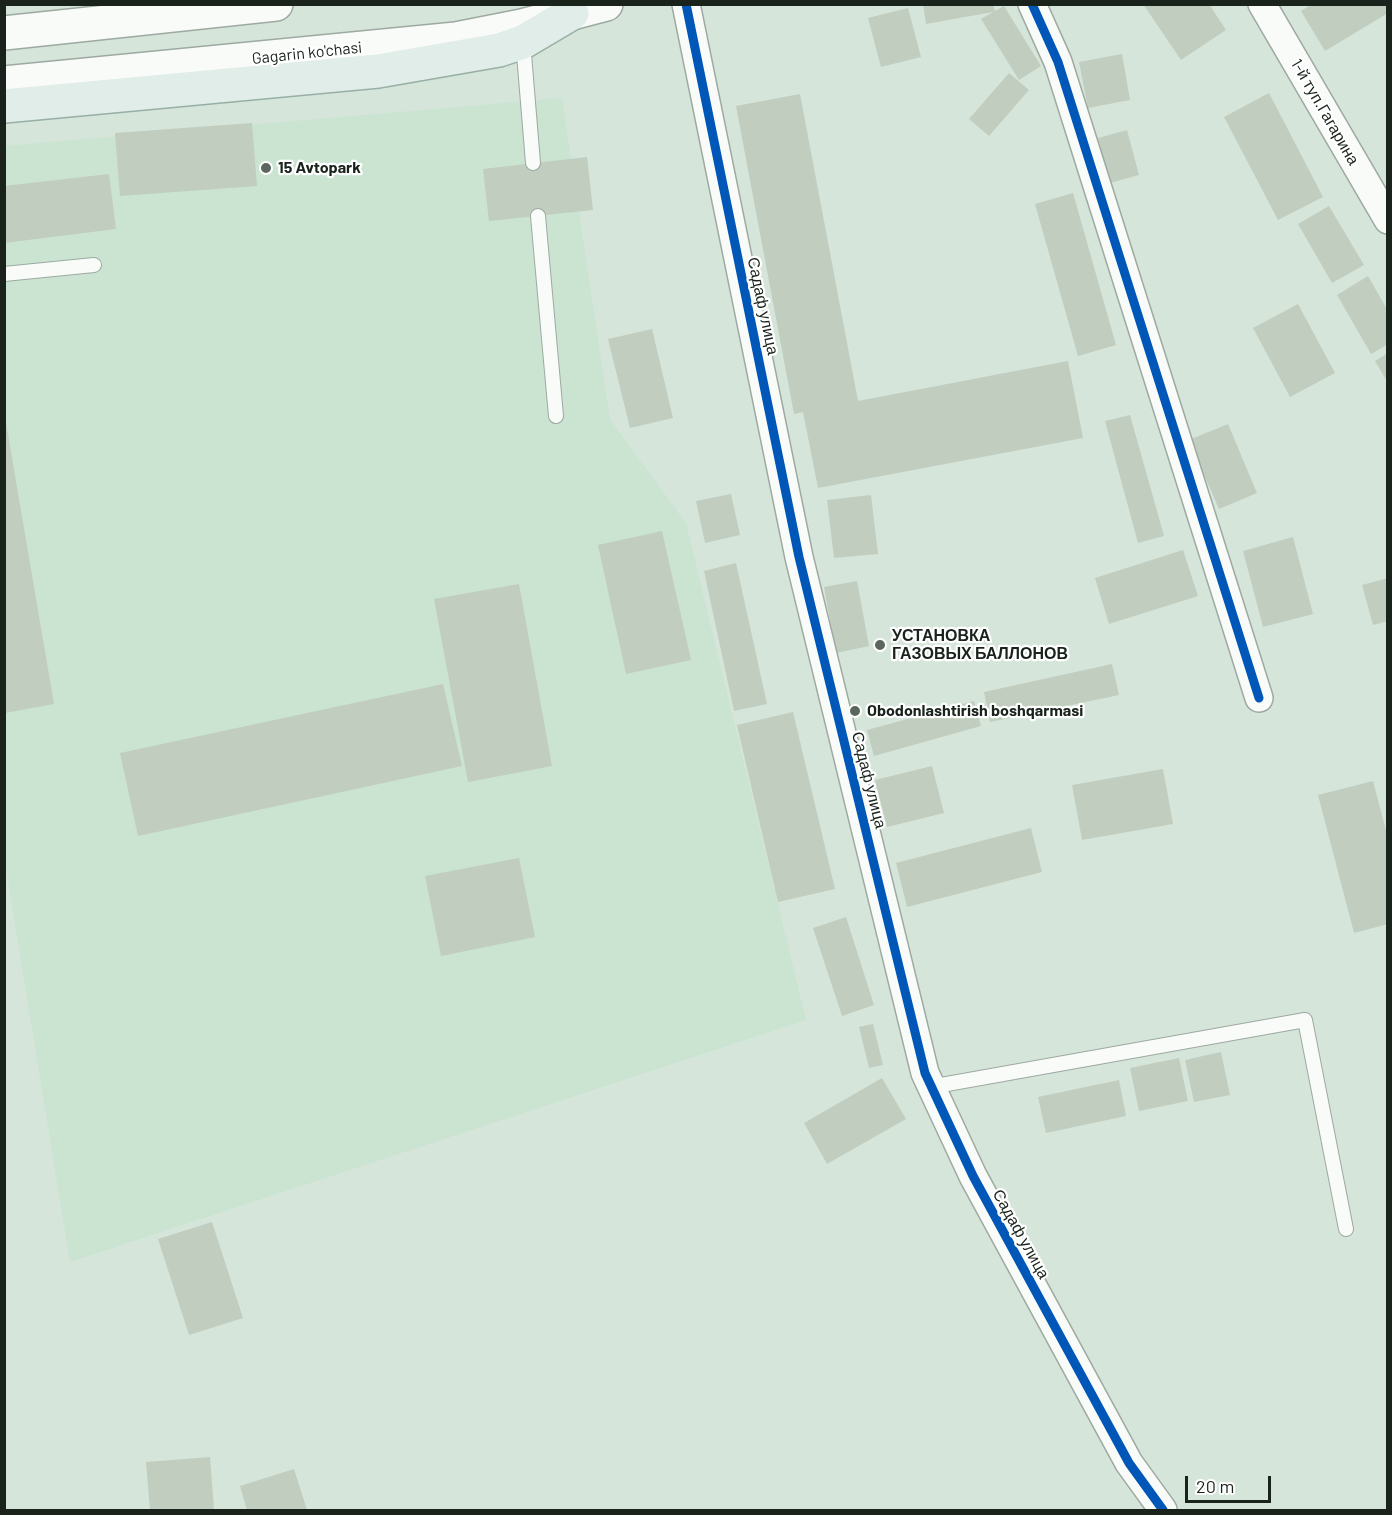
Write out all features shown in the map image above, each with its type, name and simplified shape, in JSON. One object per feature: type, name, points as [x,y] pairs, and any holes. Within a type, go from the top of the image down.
[{"type":"main road","points":[[4,33],[276,4]]},
{"type":"main road","name":"Gagarin ko'chasi","points":[[4,83],[456,39],[522,26],[606,4]]},
{"type":"main road","points":[[4,106],[378,71],[499,50],[523,42],[572,13]]},
{"type":"street","name":"Садаф улица","points":[[686,4],[799,557],[930,1088],[973,1176],[1129,1463],[1163,1510]]},
{"type":"street","points":[[1032,4],[1058,62],[1259,698]]},
{"type":"street","name":"1-й туп.Гагарина","points":[[1262,4],[1388,220]]},
{"type":"lane","points":[[523,42],[533,163]]},
{"type":"lane","points":[[538,216],[556,416]]},
{"type":"lane","points":[[4,274],[94,265]]},
{"type":"lane","points":[[930,1088],[1305,1020],[1346,1229]]},
{"type":"shaded area","points":[[562,98],[610,420],[686,523],[806,1020],[70,1262],[5,863],[4,146]]},
{"type":"building","points":[[923,4],[993,4],[995,11],[1004,6],[1041,66],[1019,80],[981,19],[993,12],[926,24]]},
{"type":"building","points":[[1143,4],[1209,4],[1226,30],[1181,60]]},
{"type":"building","points":[[1312,4],[1388,4],[1388,13],[1325,51],[1301,11]]},
{"type":"building","points":[[908,8],[921,57],[881,67],[868,18]]},
{"type":"building","points":[[1122,54],[1130,100],[1088,108],[1079,62]]},
{"type":"building","points":[[1009,73],[1029,90],[989,136],[969,119]]},
{"type":"building","points":[[1269,93],[1323,197],[1278,220],[1224,117]]},
{"type":"building","points":[[800,94],[858,401],[1068,361],[1083,438],[818,488],[803,412],[794,414],[736,106]]},
{"type":"building","points":[[252,123],[257,186],[120,196],[115,133]]},
{"type":"building","points":[[1127,130],[1139,175],[1110,183],[1098,138]]},
{"type":"building","points":[[587,157],[593,210],[489,221],[483,169]]},
{"type":"building","points":[[109,174],[116,229],[4,243],[4,186]]},
{"type":"building","points":[[1073,193],[1116,345],[1078,356],[1035,204]]},
{"type":"building","points":[[1329,206],[1364,265],[1332,283],[1298,224]]},
{"type":"building","points":[[1368,276],[1388,311],[1388,344],[1371,354],[1337,295]]},
{"type":"building","points":[[1298,304],[1335,373],[1290,397],[1253,328]]},
{"type":"building","points":[[652,329],[673,418],[630,428],[608,339]]},
{"type":"building","points":[[1388,353],[1388,383],[1375,361]]},
{"type":"building","points":[[1130,415],[1164,536],[1138,543],[1105,421]]},
{"type":"building","points":[[5,417],[54,704],[5,713]]},
{"type":"building","points":[[1228,424],[1257,493],[1219,509],[1189,440]]},
{"type":"building","points":[[731,494],[740,535],[705,543],[696,501]]},
{"type":"building","points":[[871,495],[878,554],[834,558],[827,500]]},
{"type":"building","points":[[662,531],[691,660],[626,674],[598,545]]},
{"type":"building","points":[[1293,537],[1313,614],[1263,627],[1243,551]]},
{"type":"building","points":[[1183,550],[1198,596],[1109,624],[1095,578]]},
{"type":"building","points":[[736,563],[767,704],[734,711],[704,571]]},
{"type":"building","points":[[1388,578],[1388,621],[1373,625],[1362,585]]},
{"type":"building","points":[[857,581],[869,646],[836,653],[824,587]]},
{"type":"building","points":[[519,584],[552,766],[468,782],[434,599]]},
{"type":"building","points":[[1112,664],[1119,695],[990,722],[984,692]]},
{"type":"building","points":[[443,684],[462,766],[138,836],[120,753]]},
{"type":"building","points":[[974,701],[981,726],[874,756],[867,730]]},
{"type":"building","points":[[793,712],[835,889],[778,902],[737,725]]},
{"type":"building","points":[[932,766],[944,813],[887,827],[875,780]]},
{"type":"building","points":[[1163,769],[1173,824],[1082,840],[1072,785]]},
{"type":"building","points":[[1373,781],[1388,838],[1388,924],[1354,933],[1318,795]]},
{"type":"building","points":[[1031,828],[1042,872],[907,907],[896,863]]},
{"type":"building","points":[[519,858],[535,937],[441,956],[425,876]]},
{"type":"building","points":[[846,917],[874,1005],[842,1016],[813,928]]},
{"type":"building","points":[[873,1024],[883,1065],[869,1068],[859,1027]]},
{"type":"building","points":[[1221,1052],[1230,1095],[1194,1102],[1185,1060]]},
{"type":"building","points":[[1179,1058],[1188,1101],[1139,1111],[1130,1068]]},
{"type":"building","points":[[882,1078],[906,1119],[827,1164],[804,1123]]},
{"type":"building","points":[[1119,1080],[1126,1116],[1046,1133],[1038,1097]]},
{"type":"building","points":[[212,1222],[243,1318],[189,1335],[158,1239]]},
{"type":"building","points":[[210,1457],[214,1510],[150,1510],[146,1462]]},
{"type":"building","points":[[294,1469],[307,1510],[247,1510],[240,1486]]},
{"type":"cycle path","points":[[686,4],[799,557],[925,1073],[973,1176],[1129,1463],[1163,1510]]},
{"type":"cycle path","points":[[1032,4],[1058,62],[1259,698]]},
{"type":"place","name":"15 Avtopark","points":[[266,168]]},
{"type":"place","name":"УСТАНОВКА ГАЗОВЫХ БАЛЛОНОВ","points":[[880,645]]},
{"type":"place","name":"Obodonlashtirish boshqarmasi","points":[[855,711]]}]
